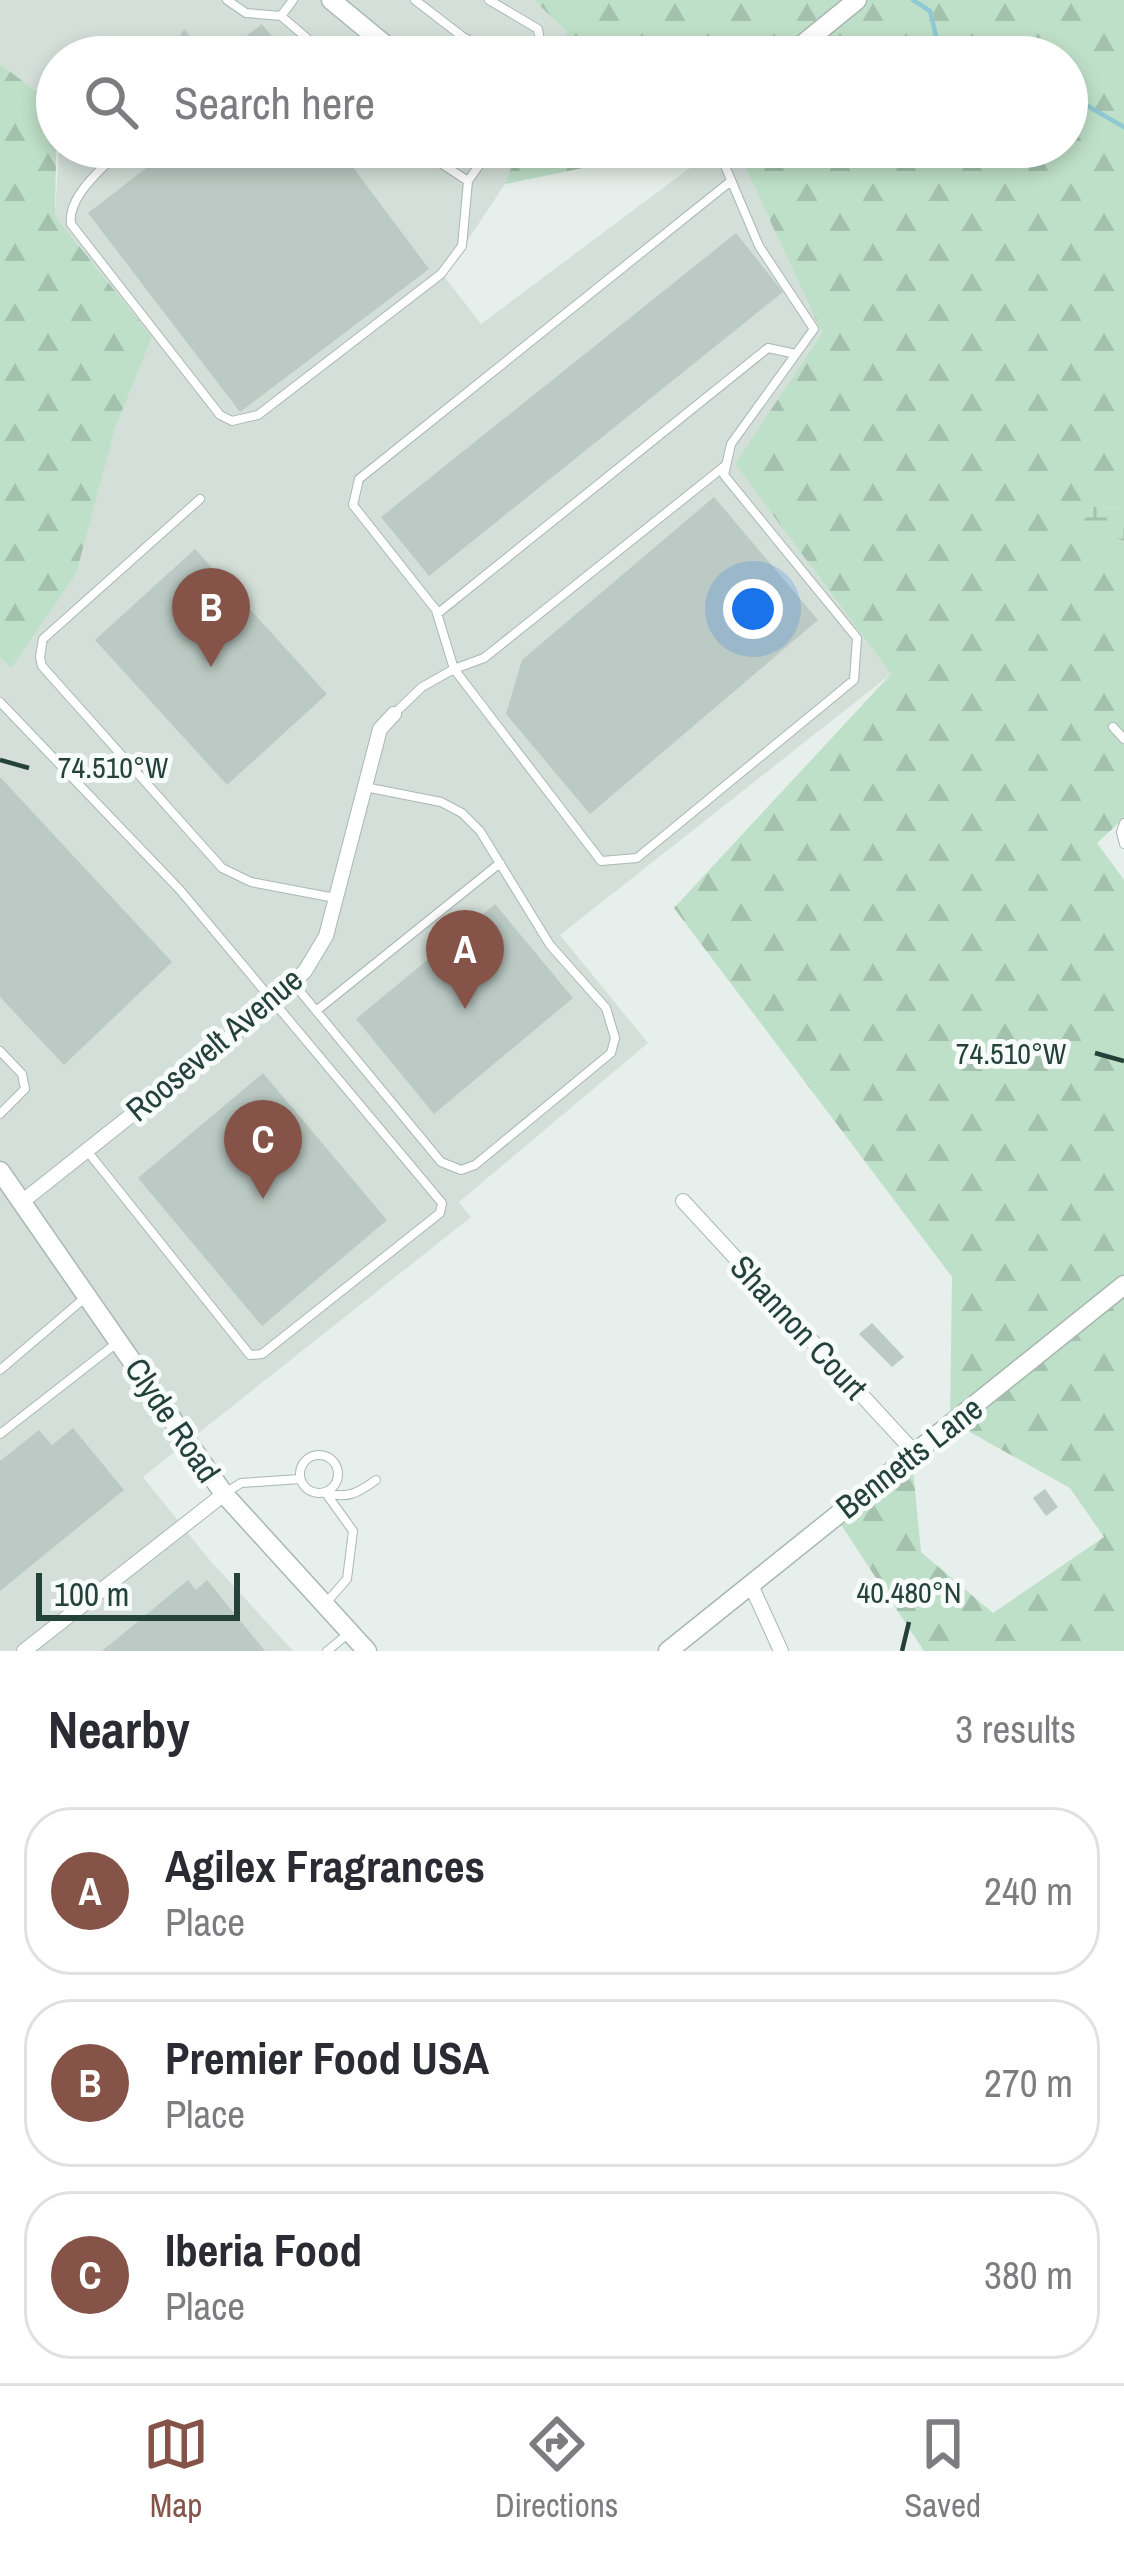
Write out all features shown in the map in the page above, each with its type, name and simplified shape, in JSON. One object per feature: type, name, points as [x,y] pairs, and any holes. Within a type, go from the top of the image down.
[{"type":"street","points":[[331,0],[375,36]]},
{"type":"street","points":[[813,36],[857,0]]},
{"type":"street","name":"Roosevelt Avenue","points":[[23,1201],[276,1000],[305,971],[326,936],[380,729],[394,714]]},
{"type":"street","name":"Clyde Road","points":[[0,1171],[224,1494],[367,1651]]},
{"type":"street","name":"Shannon Court","points":[[683,1201],[916,1453]]},
{"type":"street","name":"Bennetts Lane","points":[[751,1585],[1124,1285]]},
{"type":"street","points":[[23,1651],[224,1494]]},
{"type":"street","points":[[668,1651],[751,1585],[781,1651]]},
{"type":"lane","points":[[227,0],[246,13],[281,16],[304,36]]},
{"type":"lane","points":[[281,16],[293,0]]},
{"type":"lane","points":[[415,0],[462,36]]},
{"type":"lane","points":[[489,0],[538,29],[539,36]]},
{"type":"lane","points":[[104,168],[74,201],[71,224],[220,415],[232,421],[258,415],[441,274],[462,246],[468,181],[477,168]]},
{"type":"lane","points":[[448,168],[468,181]]},
{"type":"lane","points":[[726,168],[759,246],[814,329],[731,444],[724,476],[857,638],[854,680],[637,857],[602,861],[454,669],[437,614],[353,505],[359,479],[731,181]]},
{"type":"lane","points":[[437,614],[768,348],[796,354]]},
{"type":"lane","points":[[394,714],[422,687],[484,658],[726,464]]},
{"type":"lane","points":[[200,499],[43,639],[42,666],[222,868],[251,882],[337,898]]},
{"type":"lane","points":[[0,702],[180,890],[442,1203],[440,1213],[262,1354],[250,1355],[87,1151]]},
{"type":"lane","points":[[1113,727],[1124,740]]},
{"type":"lane","points":[[293,983],[441,1162],[461,1170],[475,1165],[610,1053],[616,1038],[606,1008],[550,945],[481,831],[441,802],[365,787]]},
{"type":"lane","points":[[1124,823],[1124,844]]},
{"type":"lane","points":[[316,1011],[500,863]]},
{"type":"lane","points":[[0,1051],[22,1074],[25,1089],[0,1114]]},
{"type":"lane","points":[[0,1370],[88,1295]]},
{"type":"lane","points":[[0,1434],[119,1341]]},
{"type":"lane","points":[[325,1492],[335,1485],[338,1473],[328,1457],[310,1457],[302,1466],[301,1479],[313,1492],[342,1497],[376,1480]]},
{"type":"lane","points":[[224,1494],[241,1484],[301,1479]]},
{"type":"lane","points":[[325,1492],[353,1531],[347,1579],[325,1605]]},
{"type":"lane","points":[[327,1651],[350,1633]]},
{"type":"shaded area","points":[[0,0],[534,0],[567,32],[565,36],[36,36],[36,91],[0,64]]},
{"type":"shaded area","points":[[58,168],[511,168],[444,276],[481,324],[690,168],[746,168],[822,333],[735,464],[891,674],[560,935],[648,1043],[459,1202],[471,1217],[143,1477],[207,1557],[293,1651],[0,1651],[0,657],[11,667],[152,337],[55,216]]},
{"type":"green space","points":[[534,0],[1124,0],[1124,508],[1093,507],[1081,526],[1124,541],[1124,818],[1097,843],[1124,880],[1124,1651],[924,1651],[836,1517],[913,1470],[921,1552],[993,1613],[1104,1537],[1070,1488],[950,1421],[952,1277],[674,908],[891,674],[735,464],[822,333],[746,168],[1088,168],[1088,36],[565,36],[567,32]]},
{"type":"green space","points":[[0,64],[36,91],[36,168],[56,168],[55,216],[152,337],[115,428],[76,574],[11,668],[0,657]]},
{"type":"green space","points":[[511,168],[582,168],[505,184]]},
{"type":"green space","points":[[1093,507],[1124,508],[1124,541],[1080,526]]},
{"type":"building","points":[[262,24],[271,36],[246,36]]},
{"type":"building","points":[[146,168],[354,168],[429,269],[240,412],[88,213]]},
{"type":"building","points":[[736,233],[783,292],[429,576],[381,517]]},
{"type":"building","points":[[714,497],[818,620],[590,814],[506,714],[522,660]]},
{"type":"building","points":[[195,549],[327,694],[227,785],[95,640]]},
{"type":"building","points":[[0,777],[172,962],[64,1065],[0,997]]},
{"type":"building","points":[[495,904],[573,998],[434,1114],[356,1019]]},
{"type":"building","points":[[263,1073],[387,1220],[262,1326],[138,1178]]},
{"type":"building","points":[[872,1323],[904,1357],[892,1367],[859,1334]]},
{"type":"building","points":[[73,1428],[124,1490],[0,1591],[0,1461],[39,1430],[52,1445]]},
{"type":"building","points":[[1045,1489],[1058,1507],[1046,1516],[1033,1498]]},
{"type":"building","points":[[188,1580],[196,1590],[207,1580],[265,1651],[102,1651]]},
{"type":"waterway","points":[[913,0],[930,11],[936,36]]},
{"type":"waterway","points":[[1088,106],[1124,127]]},
{"type":"place","name":"Premier Food USA","points":[[211,667]]},
{"type":"place","name":"Agilex Fragrances","points":[[465,1009]]},
{"type":"place","name":"Iberia Food","points":[[263,1199]]}]
